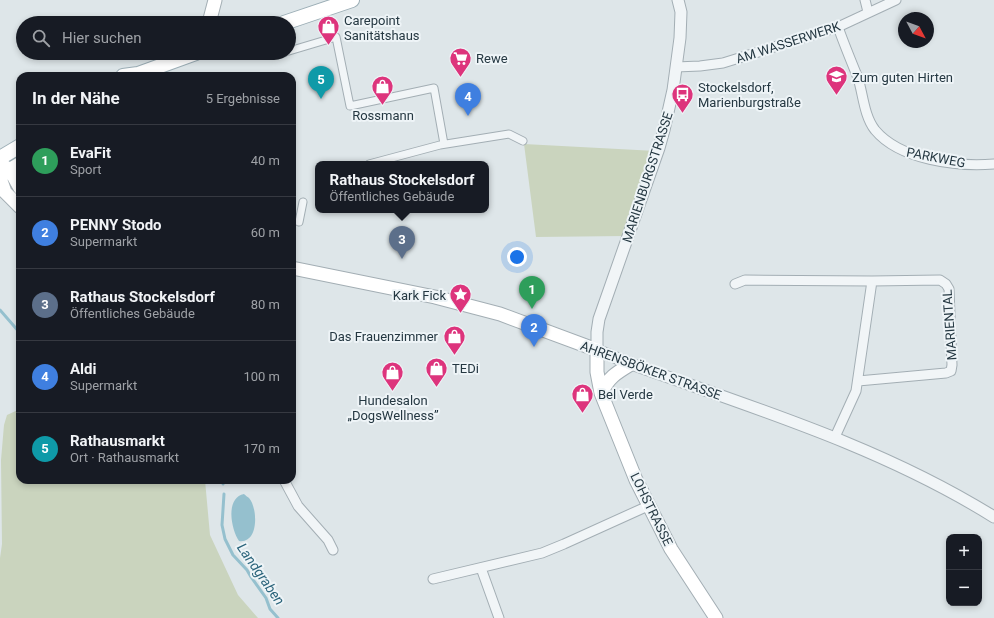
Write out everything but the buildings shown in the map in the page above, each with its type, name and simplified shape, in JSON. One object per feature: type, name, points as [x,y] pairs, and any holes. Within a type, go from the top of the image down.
[{"type":"main road","points":[[211,16],[215,0]]},
{"type":"main road","points":[[296,19],[352,0]]},
{"type":"main road","points":[[145,72],[177,60]]},
{"type":"main road","points":[[0,158],[16,148]]},
{"type":"main road","points":[[6,170],[16,183]]},
{"type":"main road","points":[[6,170],[5,192],[16,203]]},
{"type":"main road","name":"AHRENSBÖKER STRASSE","points":[[296,269],[435,297],[489,311],[597,350]]},
{"type":"main road","name":"LOHSTRASSE","points":[[597,350],[597,372],[601,393],[636,480],[648,506],[671,548],[716,618]]},
{"type":"main road","points":[[601,393],[607,382],[614,374],[631,364]]},
{"type":"street","name":"MARIENBURGSTRASSE","points":[[597,350],[599,319],[659,148],[669,110],[681,24],[681,12],[678,0]]},
{"type":"street","points":[[865,0],[868,12]]},
{"type":"street","name":"AM WASSERWERK","points":[[676,67],[723,63],[838,27],[896,0]]},
{"type":"street","name":"PARKWEG","points":[[838,27],[858,79],[874,129],[885,140],[898,149],[913,155],[948,162],[980,165],[994,164]]},
{"type":"street","points":[[296,49],[336,37],[350,106],[434,88],[444,144]]},
{"type":"street","points":[[380,161],[444,144],[509,134],[523,141]]},
{"type":"street","points":[[299,222],[303,202]]},
{"type":"street","name":"MARIENTAL","points":[[735,284],[745,280],[940,280],[946,284],[949,289],[951,371],[946,373],[858,381]]},
{"type":"street","points":[[835,437],[856,391],[872,281]]},
{"type":"street","name":"AHRENSBÖKER STRASSE","points":[[597,350],[631,364],[835,437],[926,478],[994,517]]},
{"type":"street","points":[[286,484],[298,506],[328,540],[333,550]]},
{"type":"street","points":[[433,579],[542,553],[648,506]]},
{"type":"street","points":[[482,568],[500,618]]},
{"type":"green space","points":[[524,144],[656,151],[625,236],[536,237]]},
{"type":"green space","points":[[16,411],[16,484],[205,484],[210,535],[238,595],[258,618],[0,618],[0,558],[2,544],[1,460],[4,425],[7,415]]},
{"type":"water","points":[[244,494],[252,503],[255,524],[250,537],[246,540],[239,541],[236,536],[231,514],[234,501]]},
{"type":"waterway","name":"Landgraben","points":[[0,310],[16,328]]},
{"type":"waterway","name":"Landgraben","points":[[224,494],[222,525],[225,539],[233,555],[247,570],[266,598],[270,609],[278,618]]},
{"type":"place","name":"Carepoint Sanitätshaus","points":[[329,46]]},
{"type":"place","name":"Rewe","points":[[460,78]]},
{"type":"place","name":"Zum guten Hirten","points":[[837,96]]},
{"type":"place","name":"Rathausmarkt","points":[[321,99]]},
{"type":"place","name":"Rossmann","points":[[383,106]]},
{"type":"place","name":"Stockelsdorf, Marienburgstraße","points":[[682,114]]},
{"type":"place","name":"Aldi","points":[[468,116]]},
{"type":"place","name":"Rathaus Stockelsdorf","points":[[402,259]]},
{"type":"place","name":"EvaFit","points":[[532,309]]},
{"type":"place","name":"Kark Fick","points":[[461,314]]},
{"type":"place","name":"PENNY Stodo","points":[[534,347]]},
{"type":"place","name":"Das Frauenzimmer","points":[[454,356]]},
{"type":"place","name":"TEDi","points":[[437,388]]},
{"type":"place","name":"Hundesalon „DogsWellness”","points":[[393,392]]},
{"type":"place","name":"Bel Verde","points":[[583,414]]}]
